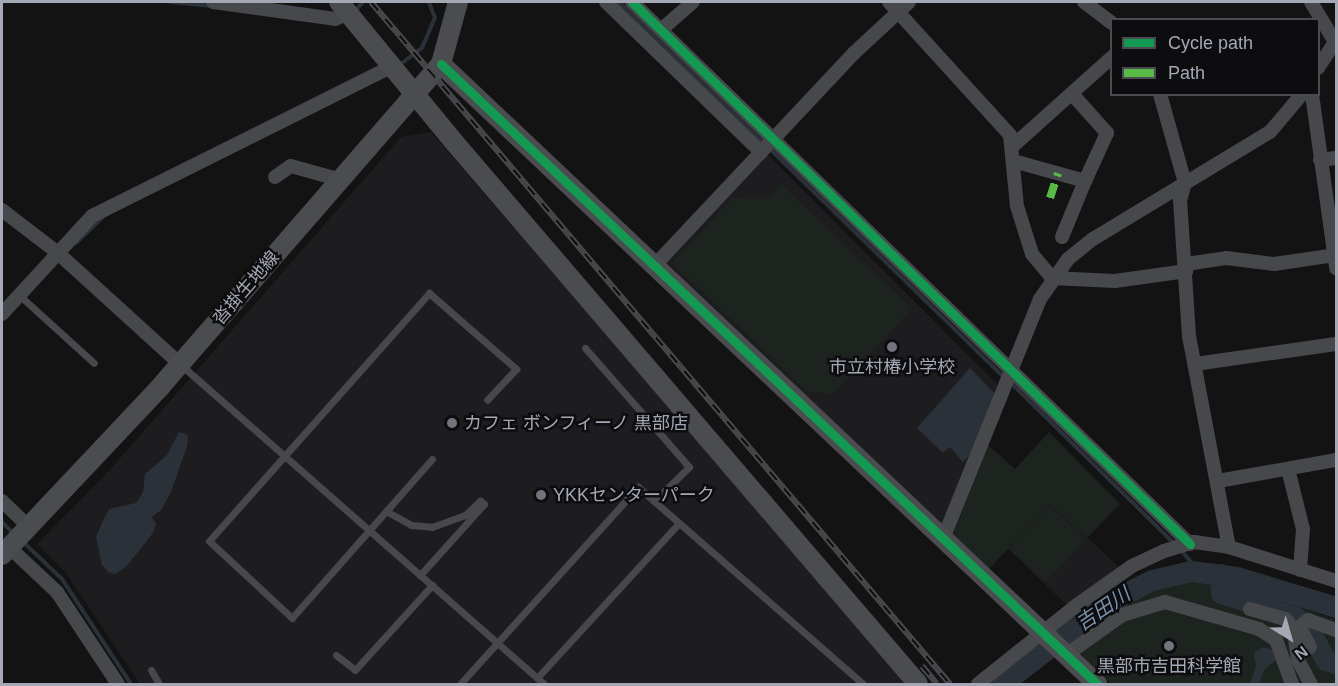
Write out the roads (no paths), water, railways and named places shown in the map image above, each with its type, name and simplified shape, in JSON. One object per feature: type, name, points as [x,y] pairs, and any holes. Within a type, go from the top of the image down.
[{"type":"street","points":[[213,2],[335,19],[344,7],[414,93],[918,684]]},
{"type":"street","name":"沓掛生地線","points":[[5,551],[27,525],[89,466],[441,64],[458,2]]},
{"type":"street","points":[[606,2],[761,152]]},
{"type":"street","points":[[632,2],[1190,544]]},
{"type":"street","points":[[662,29],[693,2]]},
{"type":"street","points":[[654,266],[894,6],[909,2]]},
{"type":"street","points":[[1084,2],[1110,22]]},
{"type":"street","points":[[1311,2],[1336,41],[1320,65]]},
{"type":"street","points":[[894,6],[1010,135],[1014,145],[1017,206],[1032,254],[1052,278],[1115,281],[1226,258],[1274,264],[1336,259],[1312,96]]},
{"type":"street","points":[[1014,145],[1110,59]]},
{"type":"street","points":[[441,64],[1097,684]]},
{"type":"street","points":[[2,314],[92,216],[393,66]]},
{"type":"street","points":[[1062,237],[1107,133],[1073,94]]},
{"type":"street","points":[[1161,96],[1185,183],[1180,200],[1189,336],[1229,547]]},
{"type":"street","points":[[943,539],[1040,299],[1052,278],[1068,259],[1093,239],[1270,132],[1300,96]]},
{"type":"street","points":[[1320,160],[1336,158]]},
{"type":"street","points":[[1013,161],[1085,181]]},
{"type":"street","points":[[275,177],[291,166],[340,180]]},
{"type":"street","points":[[2,210],[58,253],[180,364]]},
{"type":"street","points":[[1194,364],[1336,344]]},
{"type":"street","points":[[1218,481],[1336,460]]},
{"type":"street","points":[[1288,469],[1303,529],[1300,570]]},
{"type":"street","points":[[2,501],[27,525]]},
{"type":"street","points":[[978,684],[1046,636],[1132,566],[1190,544],[1229,547],[1336,581]]},
{"type":"street","points":[[5,551],[57,592],[118,684]]},
{"type":"street","points":[[1066,655],[1122,615],[1165,602],[1259,630],[1276,640],[1292,684]]},
{"type":"street","points":[[1250,609],[1286,619],[1294,632],[1298,660],[1311,684]]},
{"type":"street","points":[[1310,647],[1300,627],[1308,620],[1336,630]]},
{"type":"lane","points":[[432,459],[292,618],[209,541],[429,293],[516,369],[487,400]]},
{"type":"lane","points":[[19,295],[94,363]]},
{"type":"lane","points":[[585,348],[689,467],[654,501]]},
{"type":"lane","points":[[180,364],[544,684]]},
{"type":"lane","points":[[460,684],[638,487],[863,684]]},
{"type":"lane","points":[[386,511],[411,525],[432,527],[465,515],[480,501],[484,504],[420,574]]},
{"type":"lane","points":[[537,678],[679,523]]},
{"type":"lane","points":[[336,655],[356,670],[432,585]]},
{"type":"lane","points":[[151,670],[159,684]]},
{"type":"waterway","points":[[171,2],[212,6]]},
{"type":"waterway","points":[[354,12],[363,2]]},
{"type":"waterway","points":[[398,66],[422,48],[435,18],[429,2]]},
{"type":"waterway","points":[[619,2],[765,144]]},
{"type":"waterway","points":[[770,149],[1005,378]]},
{"type":"waterway","points":[[76,243],[103,217]]},
{"type":"waterway","points":[[1011,383],[1175,544]]},
{"type":"waterway","points":[[2,522],[14,534]]},
{"type":"waterway","points":[[22,541],[62,579],[131,684]]},
{"type":"waterway","points":[[1180,549],[1199,572]]},
{"type":"waterway","name":"吉田川","points":[[1002,684],[1108,602],[1152,580],[1191,571],[1237,577],[1336,607]]},
{"type":"waterway","name":"吉田川","points":[[1220,574],[1221,593],[1295,617],[1308,628],[1326,660],[1336,663]]},
{"type":"railway","points":[[371,2],[950,684]]},
{"type":"railway","points":[[922,666],[937,684]]},
{"type":"place","name":"市立村椿小学校","points":[[892,347]]},
{"type":"place","name":"カフェ ボンフィーノ 黒部店","points":[[452,423]]},
{"type":"place","name":"YKKセンターパーク","points":[[541,495]]},
{"type":"place","name":"黒部市吉田科学館","points":[[1169,646]]}]
